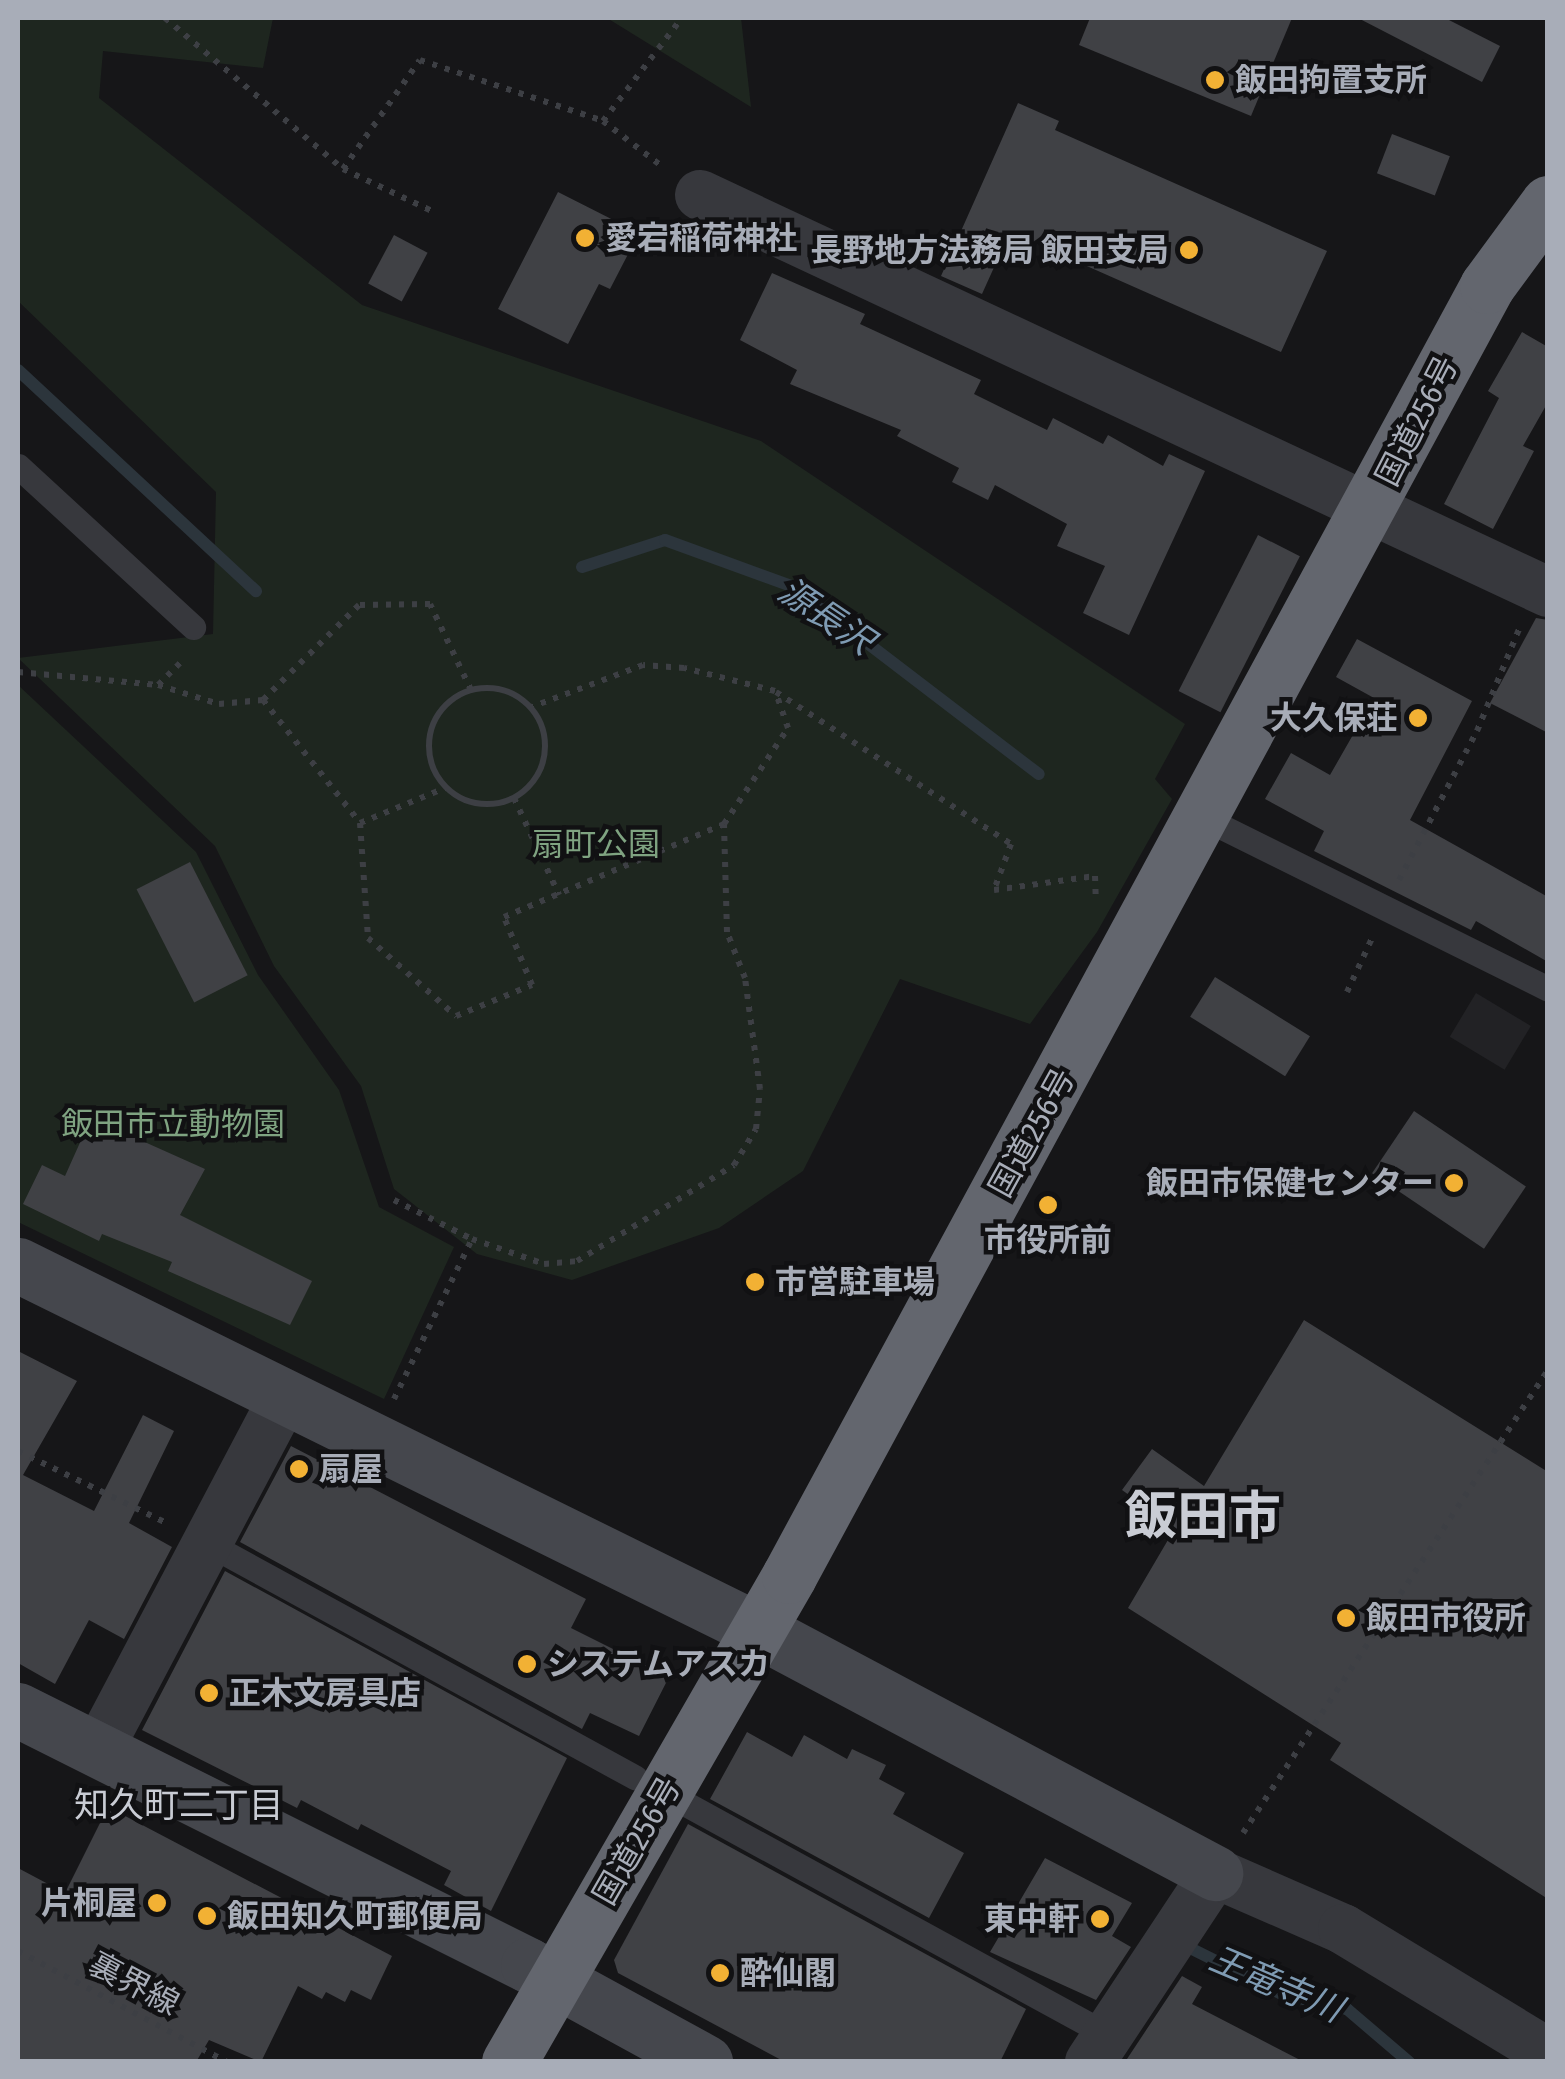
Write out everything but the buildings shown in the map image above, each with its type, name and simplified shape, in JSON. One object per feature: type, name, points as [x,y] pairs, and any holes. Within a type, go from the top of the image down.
[{"type":"highway","name":"国道256号","points":[[509,2062],[758,1630],[1204,818],[1487,286],[1548,203]]},
{"type":"street","points":[[700,195],[1542,589]]},
{"type":"street","points":[[18,1265],[758,1630],[1228,1854],[1342,1929],[1548,2054]]},
{"type":"street","points":[[97,1752],[285,1396]]},
{"type":"street","points":[[18,1710],[558,1981],[705,2062]]},
{"type":"street","points":[[1098,2048],[1228,1854]]},
{"type":"lane","points":[[18,466],[193,627]]},
{"type":"lane","points":[[1204,818],[1548,989]]},
{"type":"lane","points":[[207,1543],[634,1777]]},
{"type":"lane","points":[[686,1804],[1098,2048]]},
{"type":"path","points":[[165,18],[342,169],[436,213]]},
{"type":"path","points":[[603,121],[680,19]]},
{"type":"path","points":[[342,169],[420,60],[603,121],[700,195]]},
{"type":"path","points":[[1384,908],[1476,730],[1542,589]]},
{"type":"path","points":[[18,672],[158,685],[219,704],[263,700],[359,605],[430,604],[471,690]]},
{"type":"path","points":[[531,708],[643,665],[774,691],[1011,844],[994,890],[1095,876],[1097,913]]},
{"type":"path","points":[[471,690],[503,690],[531,708],[545,740],[544,757],[528,788],[514,798],[478,804],[445,788],[428,752],[430,732],[452,698],[471,690]]},
{"type":"path","points":[[263,700],[360,823],[368,938],[456,1016],[532,985],[504,917],[724,824],[788,728],[774,691]]},
{"type":"path","points":[[360,823],[445,788]]},
{"type":"path","points":[[514,798],[559,895]]},
{"type":"path","points":[[394,1200],[472,1238],[544,1264],[577,1262],[734,1165],[756,1129],[760,1089],[745,978],[727,932],[724,824]]},
{"type":"path","points":[[1347,992],[1370,946]]},
{"type":"path","points":[[389,1409],[472,1238]]},
{"type":"path","points":[[1228,1854],[1548,1370]]},
{"type":"path","points":[[18,1451],[207,1543]]},
{"type":"path","name":"裏界線","points":[[18,1951],[227,2062]]},
{"type":"shaded area","points":[[1476,993],[1531,1026],[1505,1070],[1450,1037]]},
{"type":"green space","name":"扇町公園","points":[[18,18],[273,18],[263,68],[103,51],[99,98],[362,305],[761,441],[1185,724],[1155,779],[1172,799],[1097,932],[1030,1024],[900,979],[803,1171],[719,1228],[572,1280],[477,1254],[394,1189],[361,1086],[274,966],[215,846],[18,658],[213,634],[216,492],[18,301]]},
{"type":"green space","points":[[607,18],[741,18],[751,107]]},
{"type":"green space","name":"飯田市立動物園","points":[[18,685],[196,852],[258,975],[339,1090],[379,1207],[454,1247],[384,1399],[18,1222]]},
{"type":"waterway","name":"源長沢","points":[[18,370],[256,591]]},
{"type":"waterway","name":"源長沢","points":[[582,567],[665,540],[794,587],[1039,774]]},
{"type":"waterway","name":"王竜寺川","points":[[1188,1947],[1282,1994],[1347,2009],[1409,2062]]},
{"type":"place","name":"飯田拘置支所","points":[[1215,80]]},
{"type":"place","name":"愛宕稲荷神社","points":[[585,238]]},
{"type":"place","name":"長野地方法務局 飯田支局","points":[[1189,250]]},
{"type":"place","name":"大久保荘","points":[[1418,718]]},
{"type":"place","name":"飯田市保健センター","points":[[1454,1183]]},
{"type":"place","name":"市役所前","points":[[1048,1205]]},
{"type":"place","name":"市営駐車場","points":[[755,1282]]},
{"type":"place","name":"扇屋","points":[[299,1469]]},
{"type":"place","name":"飯田市役所","points":[[1346,1618]]},
{"type":"place","name":"システムアスカ","points":[[527,1664]]},
{"type":"place","name":"正木文房具店","points":[[209,1693]]},
{"type":"place","name":"片桐屋","points":[[157,1903]]},
{"type":"place","name":"飯田知久町郵便局","points":[[207,1916]]},
{"type":"place","name":"東中軒","points":[[1100,1919]]},
{"type":"place","name":"酔仙閣","points":[[720,1973]]},
{"type":"district","name":"飯田市","points":[[1203,1517]]},
{"type":"district","name":"知久町二丁目","points":[[179,1805]]}]
